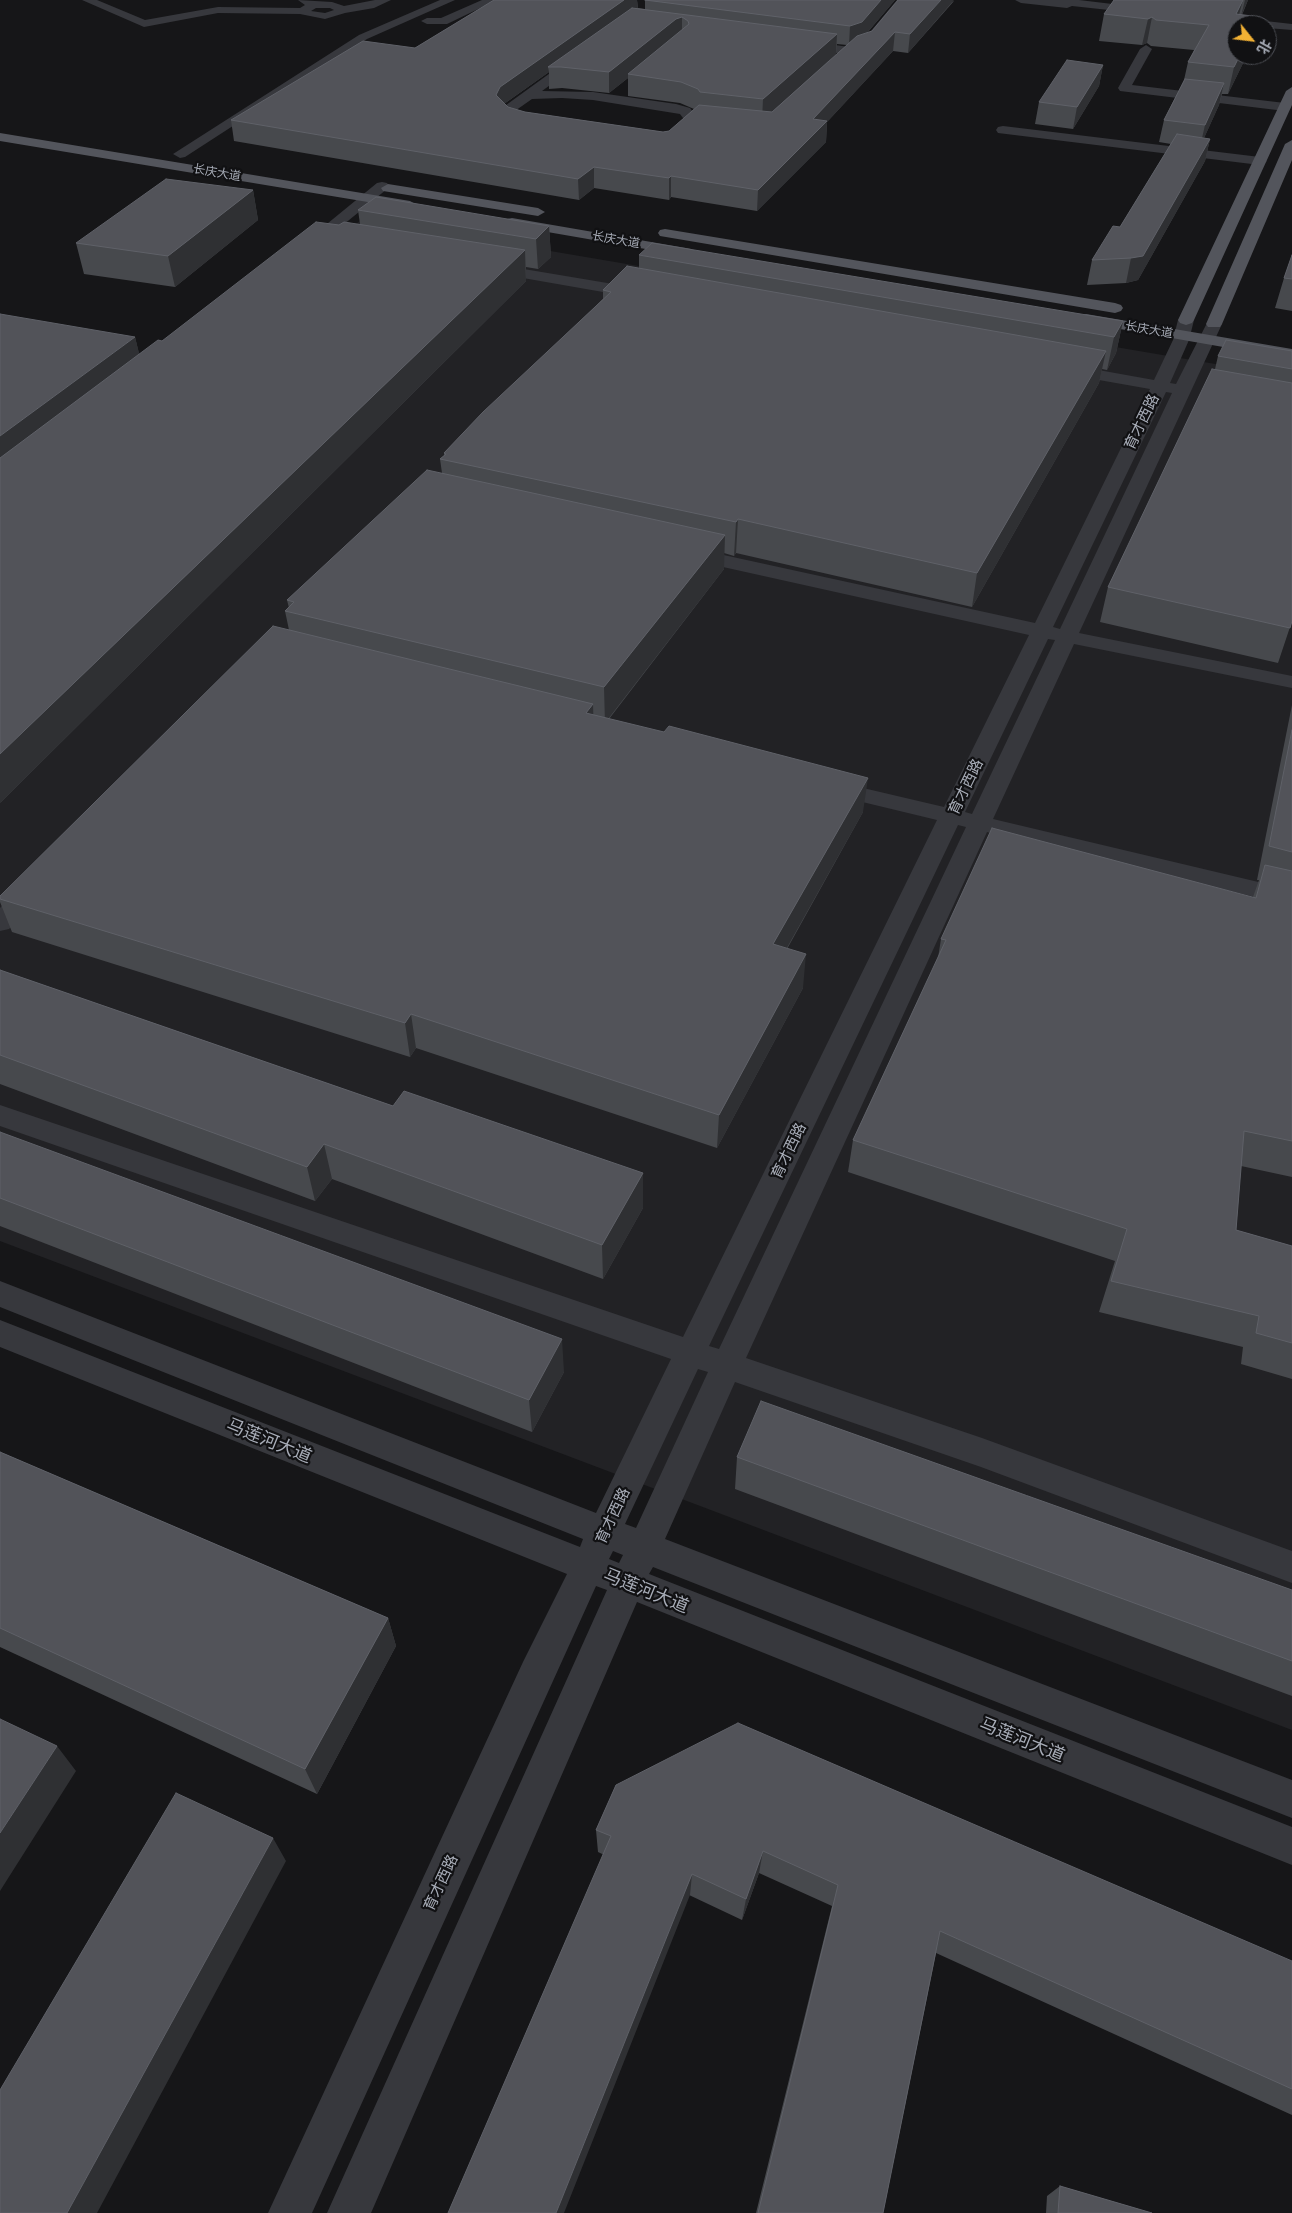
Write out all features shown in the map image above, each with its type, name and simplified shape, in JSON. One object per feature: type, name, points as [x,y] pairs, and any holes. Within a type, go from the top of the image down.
[{"type":"main road","name":"育才西路","points":[[1198,327],[1260,161],[1292,91]]},
{"type":"main road","name":"长庆大道","points":[[0,124],[180,154],[704,255]]},
{"type":"main road","name":"长庆大道","points":[[0,137],[614,225]]},
{"type":"main road","name":"育才西路","points":[[1198,327],[1288,165],[1292,144]]},
{"type":"main road","name":"长庆大道","points":[[653,231],[1128,310]]},
{"type":"main road","name":"长庆大道","points":[[1074,317],[1198,327],[1292,354]]},
{"type":"street","points":[[88,0],[144,24],[218,10],[307,5],[313,16],[338,15],[385,0]]},
{"type":"street","points":[[180,154],[359,34],[408,19],[449,0]]},
{"type":"street","points":[[408,19],[443,22],[491,0]]},
{"type":"street","points":[[791,42],[850,50],[865,46],[903,0]]},
{"type":"street","points":[[1021,0],[1157,14],[1049,0]]},
{"type":"street","points":[[1227,22],[1210,20],[1227,23]]},
{"type":"street","points":[[1277,27],[1292,29]]},
{"type":"street","points":[[1277,28],[1292,29]]},
{"type":"street","points":[[1146,49],[1124,88],[1285,107]]},
{"type":"street","points":[[548,129],[515,123],[505,115],[507,111],[591,50]]},
{"type":"street","points":[[836,63],[850,50]]},
{"type":"street","points":[[612,99],[628,86]]},
{"type":"street","points":[[529,95],[562,94],[676,108],[698,119],[663,147]]},
{"type":"street","points":[[1003,130],[1260,161]]},
{"type":"street","points":[[291,254],[369,191]]},
{"type":"street","points":[[310,239],[336,243]]},
{"type":"street","points":[[474,266],[616,297],[662,297]]},
{"type":"street","name":"育才西路","points":[[290,2213],[588,1568],[691,1352],[951,817],[1054,634],[1181,390],[1198,327]]},
{"type":"street","points":[[1052,367],[1181,390]]},
{"type":"street","points":[[666,549],[1054,634],[1292,682]]},
{"type":"street","name":"育才西路","points":[[348,2213],[627,1584],[727,1365],[980,824],[1054,634]]},
{"type":"street","points":[[806,781],[1292,898]]},
{"type":"street","points":[[0,923],[46,874]]},
{"type":"street","points":[[0,1115],[982,1453],[1292,1567]]},
{"type":"street","points":[[0,1294],[644,1548],[1292,1799]]},
{"type":"street","name":"马莲河大道","points":[[0,1333],[627,1584],[1292,1846]]},
{"type":"shaded area","points":[[362,219],[1292,377],[1292,1730],[0,1241],[0,335],[183,366]]},
{"type":"building","points":[[494,0],[624,0],[500,87],[496,95],[508,107],[525,112],[663,132],[669,131],[699,105],[772,112],[857,36],[872,31],[898,0],[941,0],[910,34],[895,32],[813,119],[827,121],[758,190],[671,176],[669,178],[594,167],[578,179],[231,120],[363,41],[415,48]]},
{"type":"building","points":[[645,0],[881,0],[862,22],[850,26]]},
{"type":"building","points":[[1114,0],[1243,0],[1236,14],[1244,15],[1227,15],[1227,65],[1235,65],[1234,67],[1188,62],[1209,25],[1156,20],[1152,17],[1148,19],[1104,14]]},
{"type":"building","points":[[632,8],[837,34],[763,99],[700,92],[698,89],[681,82],[628,74],[689,24],[682,17],[676,19],[609,72],[548,67]]},
{"type":"building","points":[[1067,60],[1103,65],[1077,107],[1039,102]]},
{"type":"building","points":[[1185,79],[1224,83],[1205,125],[1164,120]]},
{"type":"building","points":[[1177,134],[1210,139],[1143,256],[1092,260],[1113,226],[1120,227]]},
{"type":"building","points":[[166,179],[253,190],[168,256],[76,243]]},
{"type":"building","points":[[376,197],[549,226],[536,239],[358,210]]},
{"type":"building","points":[[316,222],[339,225],[344,222],[525,250],[0,754],[0,458],[158,340],[162,341]]},
{"type":"building","points":[[652,243],[1123,321],[1114,337],[639,255]]},
{"type":"building","points":[[1292,255],[1292,279],[1284,278]]},
{"type":"building","points":[[627,266],[1106,351],[977,573],[738,519],[736,522],[440,459],[483,412],[611,292],[603,290]]},
{"type":"building","points":[[0,314],[135,337],[0,436]]},
{"type":"building","points":[[1226,340],[1292,351],[1292,369],[1218,356]]},
{"type":"building","points":[[1212,369],[1292,383],[1292,621],[1290,628],[1108,587]]},
{"type":"building","points":[[427,470],[725,535],[604,687],[285,611],[294,602],[287,600]]},
{"type":"building","points":[[273,626],[593,704],[586,713],[664,732],[669,726],[868,778],[773,944],[806,954],[719,1115],[411,1014],[405,1023],[0,899],[0,896]]},
{"type":"building","points":[[1292,730],[1292,852],[1269,846]]},
{"type":"building","points":[[992,828],[1256,898],[1265,865],[1292,871],[1292,1141],[1244,1131],[1236,1230],[1292,1246],[1292,1343],[1256,1333],[1259,1316],[1111,1281],[1127,1229],[853,1140],[946,940],[941,939]]},
{"type":"building","points":[[0,970],[393,1106],[404,1091],[643,1173],[602,1245],[324,1144],[307,1167],[0,1055]]},
{"type":"building","points":[[0,1132],[562,1339],[529,1400],[0,1198]]},
{"type":"building","points":[[761,1401],[1292,1590],[1292,1661],[737,1457]]},
{"type":"building","points":[[0,1452],[388,1618],[305,1769],[0,1628]]},
{"type":"building","points":[[0,1719],[57,1746],[0,1833]]},
{"type":"building","points":[[738,1723],[1292,1961],[1292,2089],[940,1931],[883,2213],[758,2213],[838,1885],[763,1851],[746,1899],[692,1874],[556,2213],[448,2213],[611,1836],[596,1830],[616,1785]]},
{"type":"building","points":[[176,1793],[273,1838],[67,2213],[0,2213],[0,2090]]},
{"type":"building","points":[[1060,2186],[1152,2213],[1058,2213]]}]
